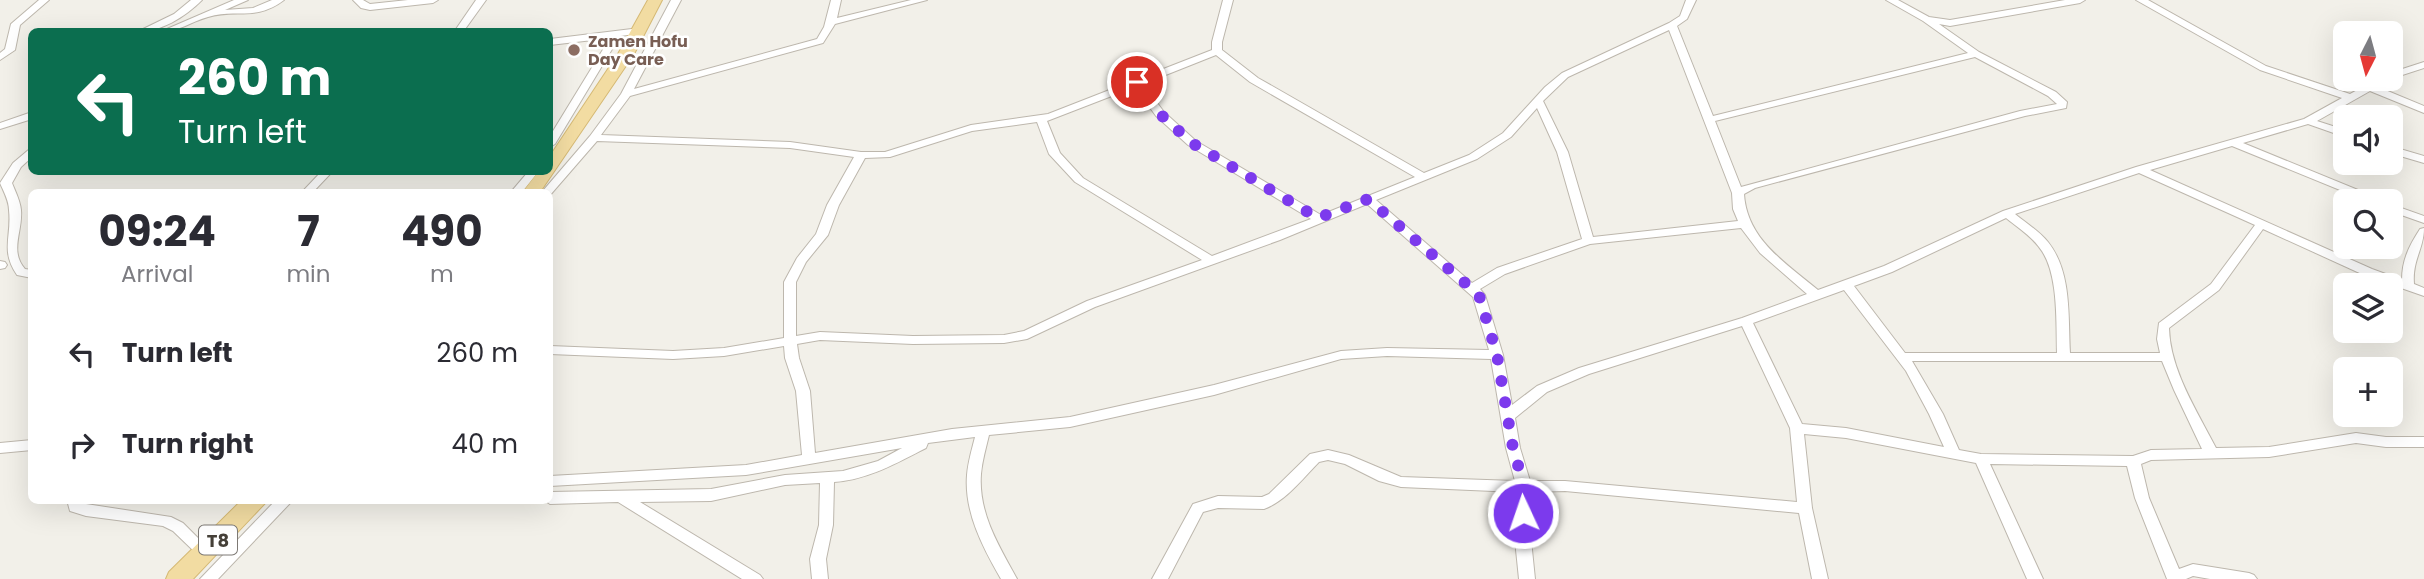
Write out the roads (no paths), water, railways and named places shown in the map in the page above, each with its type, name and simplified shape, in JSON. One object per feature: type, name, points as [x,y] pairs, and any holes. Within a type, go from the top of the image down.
[{"type":"main road","points":[[553,162],[640,32],[655,0]]},
{"type":"main road","points":[[533,189],[544,175]]},
{"type":"main road","name":"T8","points":[[178,579],[253,504]]},
{"type":"street","points":[[0,57],[10,50],[16,24],[44,0]]},
{"type":"street","points":[[150,28],[177,16],[197,0]]},
{"type":"street","points":[[173,28],[243,0]]},
{"type":"street","points":[[208,13],[255,11],[279,0]]},
{"type":"street","points":[[358,0],[370,7],[433,0]]},
{"type":"street","points":[[461,28],[481,0]]},
{"type":"street","points":[[550,189],[594,138],[626,94],[676,0]]},
{"type":"street","points":[[626,94],[807,46],[826,36],[836,0]]},
{"type":"street","points":[[831,22],[922,0]]},
{"type":"street","points":[[1217,51],[1228,0]]},
{"type":"street","points":[[553,350],[673,355],[724,352],[820,336],[913,340],[1004,339],[1027,335],[1081,308],[1209,259],[1276,237],[1318,218],[1425,178],[1489,148],[1507,135],[1565,75],[1672,25],[1684,17],[1691,0]]},
{"type":"street","points":[[1738,193],[1751,186],[2024,113],[2062,106],[2062,102],[2052,94],[1976,54],[1926,19],[1891,0]]},
{"type":"street","points":[[1926,19],[1958,23],[2080,0]]},
{"type":"street","points":[[2141,0],[2263,68],[2349,97]]},
{"type":"street","points":[[1672,25],[1738,193],[1737,207],[1744,225],[1758,242],[1815,294]]},
{"type":"street","points":[[553,42],[640,32]]},
{"type":"street","points":[[553,139],[616,35]]},
{"type":"street","points":[[594,138],[790,145],[861,155],[887,155],[971,128],[1041,119],[1217,51]]},
{"type":"street","points":[[1217,51],[1254,80],[1425,178]]},
{"type":"street","points":[[1708,120],[1976,54]]},
{"type":"street","points":[[2403,72],[2424,65]]},
{"type":"street","points":[[1137,82],[1160,114],[1192,143],[1318,218]]},
{"type":"street","points":[[1507,416],[1542,389],[1584,371],[1746,321],[1846,284],[1919,256],[2007,213],[2140,169],[2308,121],[2359,91]]},
{"type":"street","points":[[2379,91],[2424,110]]},
{"type":"street","points":[[1538,101],[1556,130],[1564,151],[1588,241]]},
{"type":"street","points":[[0,126],[28,116]]},
{"type":"street","points":[[1041,119],[1049,149],[1079,180],[1209,259]]},
{"type":"street","points":[[2308,121],[2333,130]]},
{"type":"street","points":[[2234,143],[2347,189]]},
{"type":"street","points":[[2403,153],[2424,160]]},
{"type":"street","points":[[28,154],[3,183],[15,210],[2,263],[28,273]]},
{"type":"street","points":[[809,460],[803,391],[792,358],[790,341],[790,282],[801,261],[822,235],[833,205],[861,155]]},
{"type":"street","points":[[2140,169],[2368,272],[2424,292]]},
{"type":"street","points":[[310,189],[324,175]]},
{"type":"street","points":[[519,189],[530,175]]},
{"type":"street","points":[[1368,199],[1479,295],[1497,355],[1507,416],[1524,486],[1522,540],[1527,579]]},
{"type":"street","points":[[2403,212],[2424,220]]},
{"type":"street","points":[[2007,213],[2045,245],[2049,253],[2061,302],[2064,355]]},
{"type":"street","points":[[2212,454],[2168,357],[2161,337],[2163,326],[2215,287],[2262,223]]},
{"type":"street","points":[[1472,288],[1501,271],[1588,241],[1744,225]]},
{"type":"street","points":[[2408,286],[2406,266],[2413,247],[2424,232]]},
{"type":"street","points":[[1846,284],[1902,357],[1936,414],[1954,454]]},
{"type":"street","points":[[1746,321],[1797,428],[1805,508],[1820,579]]},
{"type":"street","points":[[553,481],[746,470],[930,438],[1070,422],[1122,412],[1341,355],[1387,352],[1497,355]]},
{"type":"street","points":[[1902,357],[2168,357]]},
{"type":"street","points":[[1797,428],[1846,433],[1981,459],[2133,461],[2151,455],[2297,449],[2357,438],[2386,442],[2424,442]]},
{"type":"street","points":[[983,431],[974,479],[976,500],[984,529],[1009,579]]},
{"type":"street","points":[[553,498],[711,495],[785,480],[868,471],[930,438]]},
{"type":"street","points":[[0,448],[28,445]]},
{"type":"street","points":[[1160,579],[1199,508],[1217,502],[1264,503],[1274,498],[1315,458],[1328,455],[1349,460],[1401,482],[1670,494],[1805,508]]},
{"type":"street","points":[[1981,459],[2035,579]]},
{"type":"street","points":[[2133,461],[2142,498],[2175,578],[2193,570]]},
{"type":"street","points":[[820,579],[818,559],[826,525],[827,477]]},
{"type":"street","points":[[620,498],[664,520],[755,579]]},
{"type":"street","points":[[75,504],[75,507],[86,510],[166,521],[178,527],[205,553]]},
{"type":"street","points":[[208,579],[282,504]]},
{"type":"street","points":[[2163,553],[2193,570],[2249,579]]},
{"type":"place","name":"Zamen Hofu Day Care","points":[[574,50]]}]
